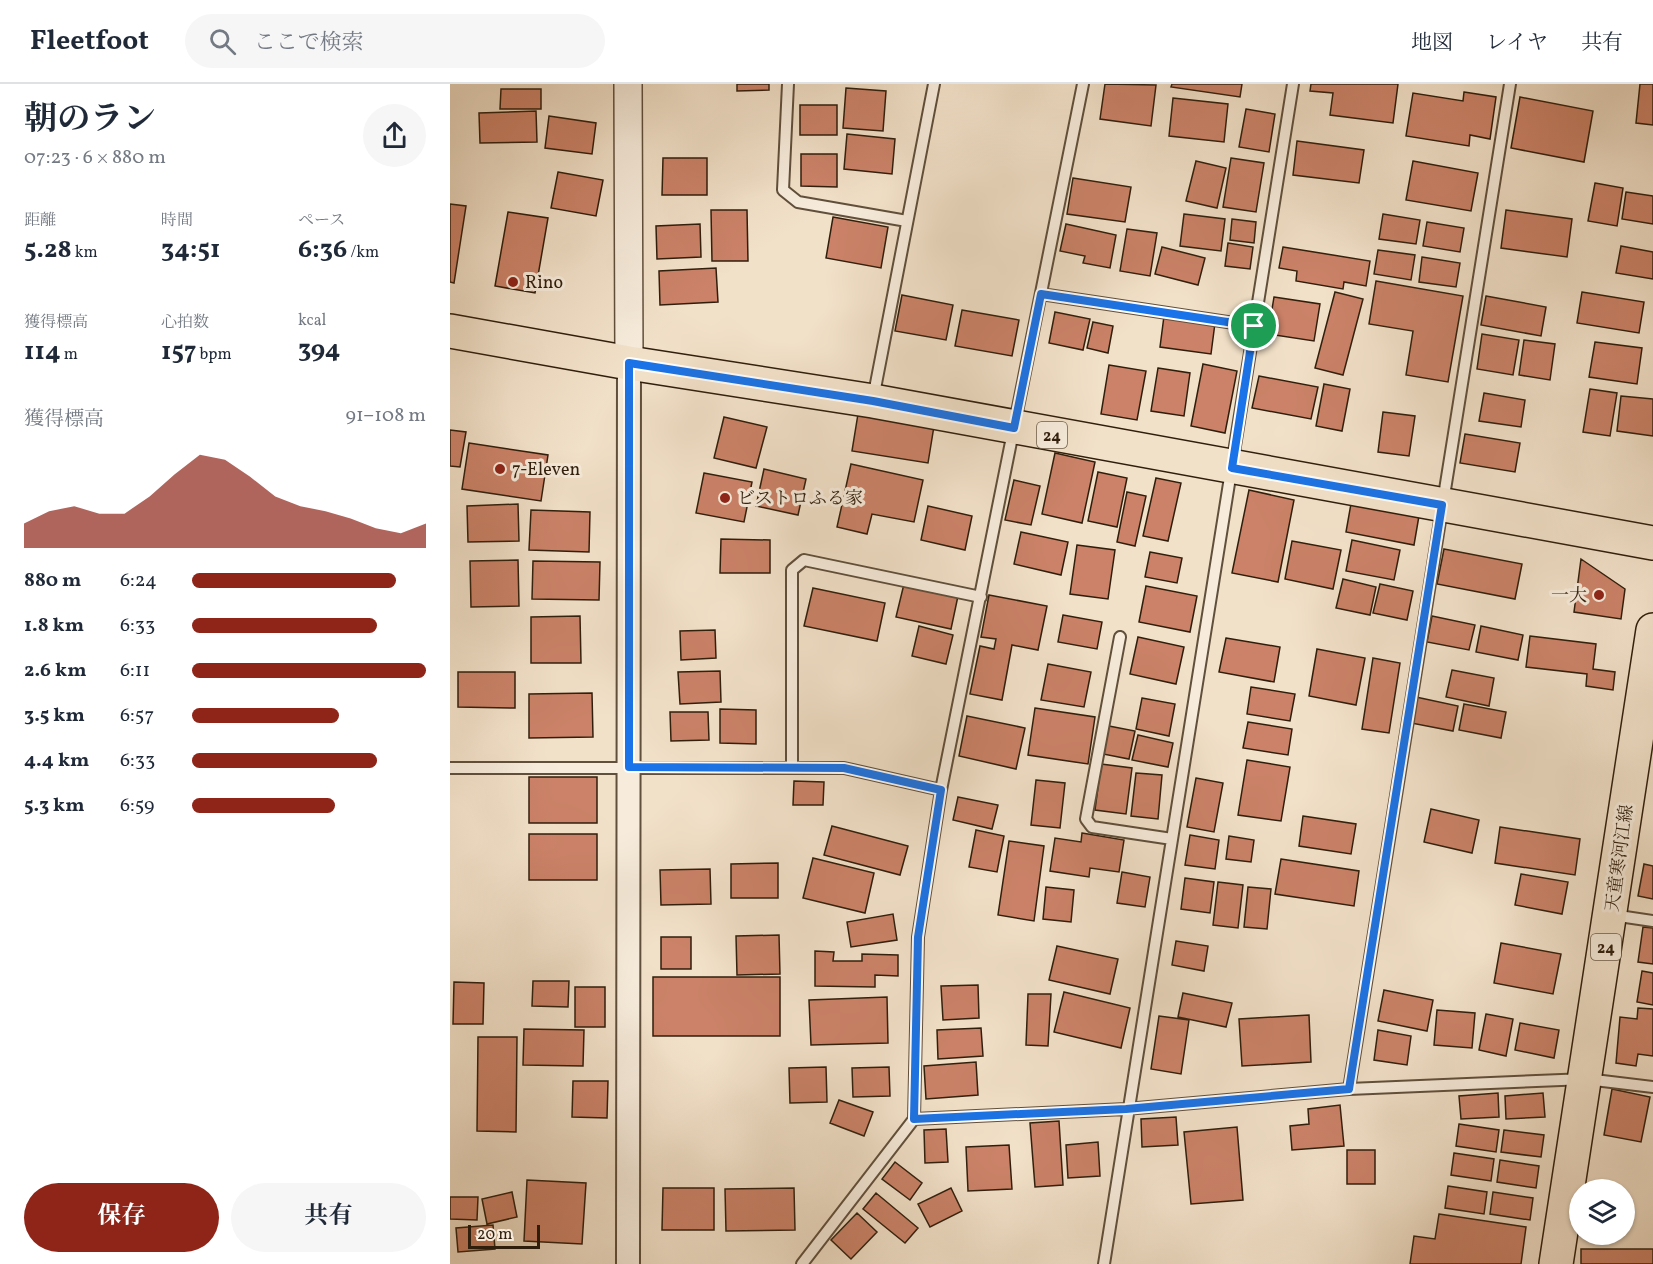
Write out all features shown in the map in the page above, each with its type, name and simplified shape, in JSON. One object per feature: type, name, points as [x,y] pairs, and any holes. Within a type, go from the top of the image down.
[{"type":"main road","name":"24","points":[[450,331],[629,363],[873,401],[1653,543]]},
{"type":"main road","name":"天童寒河江線","points":[[1556,1264],[1653,630]]},
{"type":"street","points":[[623,1262],[629,767],[628,84]]},
{"type":"lane","points":[[788,84],[783,190],[798,202],[907,221]]},
{"type":"lane","points":[[873,401],[934,84]]},
{"type":"lane","points":[[802,1264],[914,1119],[918,937],[941,790],[1083,84]]},
{"type":"lane","points":[[1104,1264],[1126,1109],[1172,839],[1293,84]]},
{"type":"lane","points":[[1349,1089],[1510,84]]},
{"type":"lane","points":[[1041,294],[1254,326]]},
{"type":"lane","points":[[792,768],[792,570],[804,560],[981,597]]},
{"type":"lane","points":[[1120,637],[1086,819],[1092,827],[1172,839]]},
{"type":"lane","points":[[450,768],[844,768],[941,790]]},
{"type":"lane","points":[[1611,915],[1653,921]]},
{"type":"lane","points":[[914,1119],[1126,1109],[1349,1089],[1586,1078],[1653,1087]]},
{"type":"building","points":[[737,84],[769,84],[769,90],[737,91]]},
{"type":"building","points":[[1105,84],[1156,85],[1151,126],[1100,119]]},
{"type":"building","points":[[1172,84],[1242,84],[1240,97],[1171,87]]},
{"type":"building","points":[[1311,84],[1398,84],[1393,123],[1330,115],[1333,93],[1310,91]]},
{"type":"building","points":[[1640,84],[1653,84],[1653,125],[1636,123]]},
{"type":"building","points":[[846,88],[886,91],[883,131],[843,128]]},
{"type":"building","points":[[501,89],[541,89],[541,109],[500,109]]},
{"type":"building","points":[[1464,92],[1496,97],[1490,139],[1470,135],[1469,146],[1406,136],[1413,93],[1463,101]]},
{"type":"building","points":[[1520,97],[1593,111],[1584,162],[1511,148]]},
{"type":"building","points":[[1173,98],[1228,104],[1224,142],[1169,136]]},
{"type":"building","points":[[800,105],[837,105],[837,135],[800,135]]},
{"type":"building","points":[[1246,109],[1275,114],[1269,152],[1239,147]]},
{"type":"building","points":[[536,111],[537,142],[480,143],[479,113]]},
{"type":"building","points":[[549,116],[596,123],[592,154],[545,148]]},
{"type":"building","points":[[847,134],[895,139],[892,174],[844,169]]},
{"type":"building","points":[[1297,141],[1364,150],[1359,183],[1293,175]]},
{"type":"building","points":[[801,154],[837,154],[837,187],[801,186]]},
{"type":"building","points":[[663,158],[707,158],[707,195],[662,195]]},
{"type":"building","points":[[1231,158],[1264,163],[1256,212],[1223,207]]},
{"type":"building","points":[[1196,161],[1226,168],[1217,208],[1186,201]]},
{"type":"building","points":[[1413,161],[1478,173],[1471,211],[1406,200]]},
{"type":"building","points":[[558,172],[603,180],[596,216],[551,208]]},
{"type":"building","points":[[1073,178],[1131,187],[1125,222],[1067,214]]},
{"type":"building","points":[[1595,183],[1623,188],[1617,226],[1588,221]]},
{"type":"building","points":[[1626,192],[1653,196],[1653,224],[1622,219]]},
{"type":"building","points":[[450,204],[466,206],[454,283],[450,282]]},
{"type":"building","points":[[711,210],[747,210],[748,261],[712,261]]},
{"type":"building","points":[[1506,210],[1572,219],[1567,257],[1501,248]]},
{"type":"building","points":[[508,212],[548,218],[535,293],[495,286]]},
{"type":"building","points":[[1184,214],[1225,219],[1221,251],[1180,246]]},
{"type":"building","points":[[1383,214],[1420,220],[1416,244],[1379,239]]},
{"type":"building","points":[[833,217],[888,227],[881,268],[826,258]]},
{"type":"building","points":[[1232,219],[1256,222],[1254,243],[1230,240]]},
{"type":"building","points":[[1427,222],[1464,228],[1460,252],[1423,246]]},
{"type":"building","points":[[700,224],[701,257],[657,259],[656,226]]},
{"type":"building","points":[[1066,224],[1116,235],[1110,268],[1083,263],[1085,256],[1060,251]]},
{"type":"building","points":[[1127,229],[1157,233],[1150,276],[1120,271]]},
{"type":"building","points":[[1228,243],[1253,247],[1250,269],[1225,266]]},
{"type":"building","points":[[1621,246],[1653,252],[1653,279],[1616,273]]},
{"type":"building","points":[[1162,247],[1205,258],[1198,285],[1155,274]]},
{"type":"building","points":[[1283,247],[1370,261],[1366,286],[1344,282],[1343,289],[1296,281],[1297,271],[1279,268]]},
{"type":"building","points":[[1378,250],[1415,255],[1411,280],[1374,274]]},
{"type":"building","points":[[1422,257],[1460,263],[1456,287],[1419,282]]},
{"type":"building","points":[[716,268],[718,302],[660,305],[659,271]]},
{"type":"building","points":[[1376,281],[1463,296],[1448,382],[1406,375],[1413,331],[1369,324]]},
{"type":"building","points":[[1335,292],[1363,299],[1343,375],[1315,368]]},
{"type":"building","points":[[1582,292],[1644,302],[1639,333],[1577,323]]},
{"type":"building","points":[[902,295],[953,305],[946,340],[895,331]]},
{"type":"building","points":[[1486,296],[1546,307],[1541,336],[1481,325]]},
{"type":"building","points":[[1274,297],[1320,304],[1314,341],[1268,334]]},
{"type":"building","points":[[962,310],[1019,320],[1012,356],[955,346]]},
{"type":"building","points":[[1055,312],[1090,319],[1083,350],[1049,343]]},
{"type":"building","points":[[1164,316],[1215,323],[1211,354],[1160,347]]},
{"type":"building","points":[[1093,322],[1113,326],[1108,353],[1087,348]]},
{"type":"building","points":[[1482,334],[1519,340],[1513,375],[1477,369]]},
{"type":"building","points":[[1524,340],[1555,344],[1550,380],[1519,375]]},
{"type":"building","points":[[1595,342],[1642,348],[1637,384],[1589,377]]},
{"type":"building","points":[[1203,364],[1237,371],[1225,433],[1191,426]]},
{"type":"building","points":[[1109,365],[1146,371],[1137,420],[1101,414]]},
{"type":"building","points":[[1158,368],[1190,373],[1184,416],[1151,411]]},
{"type":"building","points":[[1259,376],[1318,387],[1311,419],[1252,408]]},
{"type":"building","points":[[1324,384],[1350,389],[1342,431],[1316,426]]},
{"type":"building","points":[[1590,389],[1617,393],[1610,436],[1583,432]]},
{"type":"building","points":[[1484,393],[1525,400],[1521,427],[1479,421]]},
{"type":"building","points":[[1621,396],[1653,399],[1653,436],[1617,431]]},
{"type":"building","points":[[1383,412],[1415,416],[1409,456],[1378,452]]},
{"type":"building","points":[[858,414],[934,426],[928,463],[852,451]]},
{"type":"building","points":[[724,417],[767,427],[756,468],[714,458]]},
{"type":"building","points":[[450,430],[466,432],[460,467],[450,466]]},
{"type":"building","points":[[1465,434],[1520,443],[1515,472],[1460,463]]},
{"type":"building","points":[[469,443],[548,455],[541,501],[462,489]]},
{"type":"building","points":[[1055,453],[1095,462],[1082,523],[1042,514]]},
{"type":"building","points":[[851,464],[923,480],[914,522],[872,514],[867,534],[837,527]]},
{"type":"building","points":[[764,469],[806,479],[798,515],[756,506]]},
{"type":"building","points":[[1098,472],[1127,478],[1117,527],[1088,521]]},
{"type":"building","points":[[704,473],[752,482],[744,522],[696,513]]},
{"type":"building","points":[[1156,478],[1181,483],[1168,541],[1143,536]]},
{"type":"building","points":[[1014,480],[1040,486],[1031,525],[1005,520]]},
{"type":"building","points":[[1249,490],[1294,500],[1278,582],[1232,573]]},
{"type":"building","points":[[1127,492],[1146,496],[1135,546],[1117,542]]},
{"type":"building","points":[[1352,498],[1420,510],[1414,545],[1346,532]]},
{"type":"building","points":[[518,504],[519,541],[468,542],[467,506]]},
{"type":"building","points":[[928,506],[972,516],[965,550],[921,540]]},
{"type":"building","points":[[531,510],[590,512],[589,552],[529,550]]},
{"type":"building","points":[[1021,532],[1068,542],[1061,575],[1014,564]]},
{"type":"building","points":[[721,539],[770,540],[770,573],[720,573]]},
{"type":"building","points":[[1352,540],[1400,550],[1394,580],[1346,571]]},
{"type":"building","points":[[1292,541],[1341,550],[1333,589],[1285,579]]},
{"type":"building","points":[[1077,545],[1115,550],[1108,599],[1070,594]]},
{"type":"building","points":[[1444,549],[1522,564],[1515,599],[1437,584]]},
{"type":"building","points":[[1150,552],[1182,558],[1177,583],[1145,577]]},
{"type":"building","points":[[1581,559],[1625,589],[1621,619],[1574,612]]},
{"type":"building","points":[[518,560],[519,606],[471,607],[470,561]]},
{"type":"building","points":[[533,561],[600,562],[599,600],[532,599]]},
{"type":"building","points":[[1343,579],[1376,587],[1370,615],[1336,608]]},
{"type":"building","points":[[904,584],[958,596],[951,629],[896,617]]},
{"type":"building","points":[[1380,584],[1413,591],[1407,620],[1373,613]]},
{"type":"building","points":[[1146,586],[1197,596],[1190,632],[1139,622]]},
{"type":"building","points":[[813,588],[885,603],[877,641],[804,626]]},
{"type":"building","points":[[989,595],[1047,606],[1038,650],[1012,645],[1002,700],[970,694],[980,646],[994,649],[996,639],[981,637]]},
{"type":"building","points":[[1063,615],[1102,622],[1097,649],[1058,642]]},
{"type":"building","points":[[580,616],[581,663],[531,663],[531,617]]},
{"type":"building","points":[[1432,616],[1475,625],[1469,650],[1427,642]]},
{"type":"building","points":[[919,626],[953,635],[946,664],[912,656]]},
{"type":"building","points":[[1481,626],[1523,635],[1518,660],[1476,652]]},
{"type":"building","points":[[715,630],[716,658],[681,660],[680,631]]},
{"type":"building","points":[[1530,636],[1596,644],[1593,669],[1615,672],[1613,690],[1586,686],[1587,674],[1526,667]]},
{"type":"building","points":[[1138,637],[1184,647],[1176,684],[1130,674]]},
{"type":"building","points":[[1226,638],[1280,647],[1274,682],[1219,672]]},
{"type":"building","points":[[1317,649],[1365,658],[1356,705],[1309,696]]},
{"type":"building","points":[[1373,658],[1400,663],[1389,733],[1362,729]]},
{"type":"building","points":[[1048,664],[1091,672],[1084,707],[1041,700]]},
{"type":"building","points":[[1452,670],[1494,678],[1489,706],[1446,697]]},
{"type":"building","points":[[720,671],[721,702],[680,704],[678,672]]},
{"type":"building","points":[[458,672],[515,672],[515,708],[458,707]]},
{"type":"building","points":[[1251,687],[1295,694],[1290,721],[1247,714]]},
{"type":"building","points":[[592,693],[593,737],[529,738],[529,694]]},
{"type":"building","points":[[1416,697],[1458,706],[1453,731],[1411,723]]},
{"type":"building","points":[[1142,698],[1175,704],[1169,736],[1136,729]]},
{"type":"building","points":[[1464,704],[1506,712],[1501,738],[1459,730]]},
{"type":"building","points":[[1035,708],[1095,717],[1088,764],[1028,755]]},
{"type":"building","points":[[720,709],[756,710],[756,744],[720,743]]},
{"type":"building","points":[[670,712],[708,712],[709,740],[671,741]]},
{"type":"building","points":[[967,716],[1025,728],[1016,769],[959,756]]},
{"type":"building","points":[[1248,722],[1292,729],[1288,755],[1243,748]]},
{"type":"building","points":[[1109,726],[1135,731],[1129,759],[1103,754]]},
{"type":"building","points":[[1138,735],[1173,743],[1168,767],[1132,760]]},
{"type":"building","points":[[1247,760],[1290,767],[1281,821],[1238,815]]},
{"type":"building","points":[[1101,764],[1132,768],[1126,814],[1095,810]]},
{"type":"building","points":[[1136,773],[1162,775],[1158,819],[1131,816]]},
{"type":"building","points":[[529,777],[597,777],[597,823],[529,823]]},
{"type":"building","points":[[1196,778],[1223,783],[1214,832],[1187,827]]},
{"type":"building","points":[[1036,780],[1065,783],[1060,828],[1031,825]]},
{"type":"building","points":[[794,781],[824,782],[823,805],[793,805]]},
{"type":"building","points":[[958,797],[998,805],[992,829],[953,820]]},
{"type":"building","points":[[1431,809],[1479,820],[1472,853],[1424,842]]},
{"type":"building","points":[[1303,816],[1356,824],[1351,854],[1299,846]]},
{"type":"building","points":[[832,826],[908,846],[900,875],[824,855]]},
{"type":"building","points":[[1500,827],[1580,839],[1575,875],[1495,863]]},
{"type":"building","points":[[976,830],[1004,836],[997,872],[969,867]]},
{"type":"building","points":[[1082,833],[1124,840],[1119,872],[1090,868],[1089,877],[1050,871],[1055,838],[1081,842]]},
{"type":"building","points":[[529,834],[597,834],[597,880],[529,880]]},
{"type":"building","points":[[1190,835],[1219,840],[1215,869],[1185,865]]},
{"type":"building","points":[[1229,836],[1254,840],[1251,862],[1226,859]]},
{"type":"building","points":[[1009,841],[1044,846],[1034,921],[998,915]]},
{"type":"building","points":[[813,858],[874,873],[865,913],[803,898]]},
{"type":"building","points":[[1281,859],[1359,871],[1354,906],[1275,894]]},
{"type":"building","points":[[778,863],[778,898],[731,898],[731,864]]},
{"type":"building","points":[[1644,864],[1653,866],[1653,899],[1638,896]]},
{"type":"building","points":[[710,869],[711,904],[661,905],[660,870]]},
{"type":"building","points":[[1122,872],[1150,877],[1145,907],[1117,903]]},
{"type":"building","points":[[1521,874],[1568,882],[1562,914],[1515,905]]},
{"type":"building","points":[[1185,878],[1214,882],[1210,913],[1181,909]]},
{"type":"building","points":[[1218,882],[1243,885],[1238,928],[1213,925]]},
{"type":"building","points":[[1046,887],[1074,890],[1071,922],[1043,919]]},
{"type":"building","points":[[1248,887],[1271,889],[1267,929],[1244,927]]},
{"type":"building","points":[[893,914],[897,940],[851,947],[847,922]]},
{"type":"building","points":[[1643,927],[1653,928],[1653,964],[1638,962]]},
{"type":"building","points":[[779,935],[780,974],[737,975],[736,936]]},
{"type":"building","points":[[661,937],[691,937],[691,969],[661,969]]},
{"type":"building","points":[[1176,941],[1208,946],[1204,971],[1172,965]]},
{"type":"building","points":[[1501,943],[1561,954],[1553,994],[1494,983]]},
{"type":"building","points":[[1057,946],[1118,959],[1110,994],[1049,980]]},
{"type":"building","points":[[815,951],[834,952],[833,961],[862,961],[862,954],[898,955],[898,976],[875,975],[875,987],[815,986]]},
{"type":"building","points":[[1642,971],[1653,973],[1653,1005],[1637,1002]]},
{"type":"building","points":[[653,977],[780,977],[780,1036],[653,1036]]},
{"type":"building","points":[[533,981],[569,981],[568,1007],[532,1006]]},
{"type":"building","points":[[454,982],[484,983],[483,1024],[453,1024]]},
{"type":"building","points":[[978,985],[979,1018],[943,1020],[941,986]]},
{"type":"building","points":[[575,987],[605,987],[605,1027],[575,1027]]},
{"type":"building","points":[[1384,990],[1433,1000],[1427,1031],[1378,1021]]},
{"type":"building","points":[[1064,992],[1130,1008],[1121,1048],[1054,1032]]},
{"type":"building","points":[[1183,993],[1232,1003],[1226,1027],[1178,1017]]},
{"type":"building","points":[[1028,994],[1051,994],[1048,1046],[1026,1045]]},
{"type":"building","points":[[887,997],[888,1043],[811,1045],[809,1000]]},
{"type":"building","points":[[1638,1008],[1653,1009],[1653,1056],[1638,1054],[1636,1066],[1616,1063],[1620,1017],[1637,1019]]},
{"type":"building","points":[[1437,1010],[1475,1013],[1472,1048],[1434,1045]]},
{"type":"building","points":[[1486,1014],[1513,1019],[1506,1056],[1479,1050]]},
{"type":"building","points":[[1309,1015],[1311,1062],[1242,1066],[1239,1019]]},
{"type":"building","points":[[1159,1016],[1189,1020],[1181,1074],[1151,1069]]},
{"type":"building","points":[[1520,1023],[1559,1030],[1554,1058],[1515,1050]]},
{"type":"building","points":[[981,1028],[983,1056],[938,1059],[937,1030]]},
{"type":"building","points":[[524,1029],[584,1030],[583,1066],[523,1065]]},
{"type":"building","points":[[1378,1030],[1411,1036],[1407,1065],[1374,1060]]},
{"type":"building","points":[[478,1037],[517,1037],[516,1132],[477,1131]]},
{"type":"building","points":[[976,1062],[978,1095],[926,1099],[924,1066]]},
{"type":"building","points":[[826,1067],[827,1102],[790,1103],[789,1068]]},
{"type":"building","points":[[889,1067],[890,1096],[853,1097],[852,1068]]},
{"type":"building","points":[[573,1081],[608,1081],[607,1118],[572,1117]]},
{"type":"building","points":[[1612,1089],[1650,1097],[1641,1142],[1604,1135]]},
{"type":"building","points":[[1498,1093],[1499,1117],[1461,1119],[1459,1096]]},
{"type":"building","points":[[1543,1093],[1545,1117],[1506,1119],[1505,1096]]},
{"type":"building","points":[[839,1100],[873,1112],[864,1136],[830,1123]]},
{"type":"building","points":[[1340,1105],[1344,1146],[1292,1150],[1290,1126],[1309,1124],[1308,1109]]},
{"type":"building","points":[[1176,1117],[1178,1145],[1142,1147],[1141,1119]]},
{"type":"building","points":[[1059,1121],[1063,1185],[1035,1187],[1030,1123]]},
{"type":"building","points":[[1459,1124],[1499,1130],[1496,1152],[1456,1146]]},
{"type":"building","points":[[1237,1127],[1243,1200],[1191,1204],[1184,1132]]},
{"type":"building","points":[[946,1129],[948,1162],[925,1163],[924,1130]]},
{"type":"building","points":[[1504,1130],[1544,1135],[1541,1157],[1501,1152]]},
{"type":"building","points":[[1098,1142],[1100,1176],[1068,1178],[1066,1145]]},
{"type":"building","points":[[1009,1145],[1012,1189],[968,1191],[966,1147]]},
{"type":"building","points":[[1347,1150],[1375,1150],[1375,1184],[1347,1184]]},
{"type":"building","points":[[1454,1153],[1494,1159],[1491,1181],[1451,1175]]},
{"type":"building","points":[[1500,1160],[1539,1166],[1536,1188],[1497,1182]]},
{"type":"building","points":[[895,1162],[922,1183],[910,1200],[882,1179]]},
{"type":"building","points":[[527,1180],[586,1183],[582,1244],[524,1241]]},
{"type":"building","points":[[1448,1186],[1487,1192],[1484,1214],[1445,1208]]},
{"type":"building","points":[[663,1188],[714,1188],[714,1230],[662,1230]]},
{"type":"building","points":[[794,1188],[795,1230],[726,1231],[725,1189]]},
{"type":"building","points":[[951,1188],[962,1211],[930,1227],[918,1204]]},
{"type":"building","points":[[512,1192],[517,1217],[487,1224],[482,1199]]},
{"type":"building","points":[[1493,1192],[1533,1198],[1530,1220],[1490,1214]]},
{"type":"building","points":[[876,1193],[918,1228],[905,1243],[863,1209]]},
{"type":"building","points":[[450,1197],[478,1197],[477,1220],[450,1219]]},
{"type":"building","points":[[857,1213],[877,1232],[851,1259],[831,1240]]},
{"type":"building","points":[[1439,1214],[1526,1227],[1521,1264],[1410,1264],[1414,1236],[1435,1239]]},
{"type":"building","points":[[493,1225],[495,1249],[458,1252],[456,1228]]},
{"type":"building","points":[[1581,1249],[1653,1249],[1653,1264],[1581,1264]]},
{"type":"place","name":"Rino","points":[[513,282]]},
{"type":"place","name":"7-Eleven","points":[[500,469]]},
{"type":"place","name":"ビストロふる家","points":[[725,498]]},
{"type":"place","name":"一大","points":[[1599,595]]},
{"type":"route","points":[[1041,294],[1254,326],[1232,468],[1442,505],[1349,1089],[1126,1109],[914,1119],[918,937],[941,790],[844,768],[629,767],[629,363],[873,401],[1014,428],[1041,294]]}]
